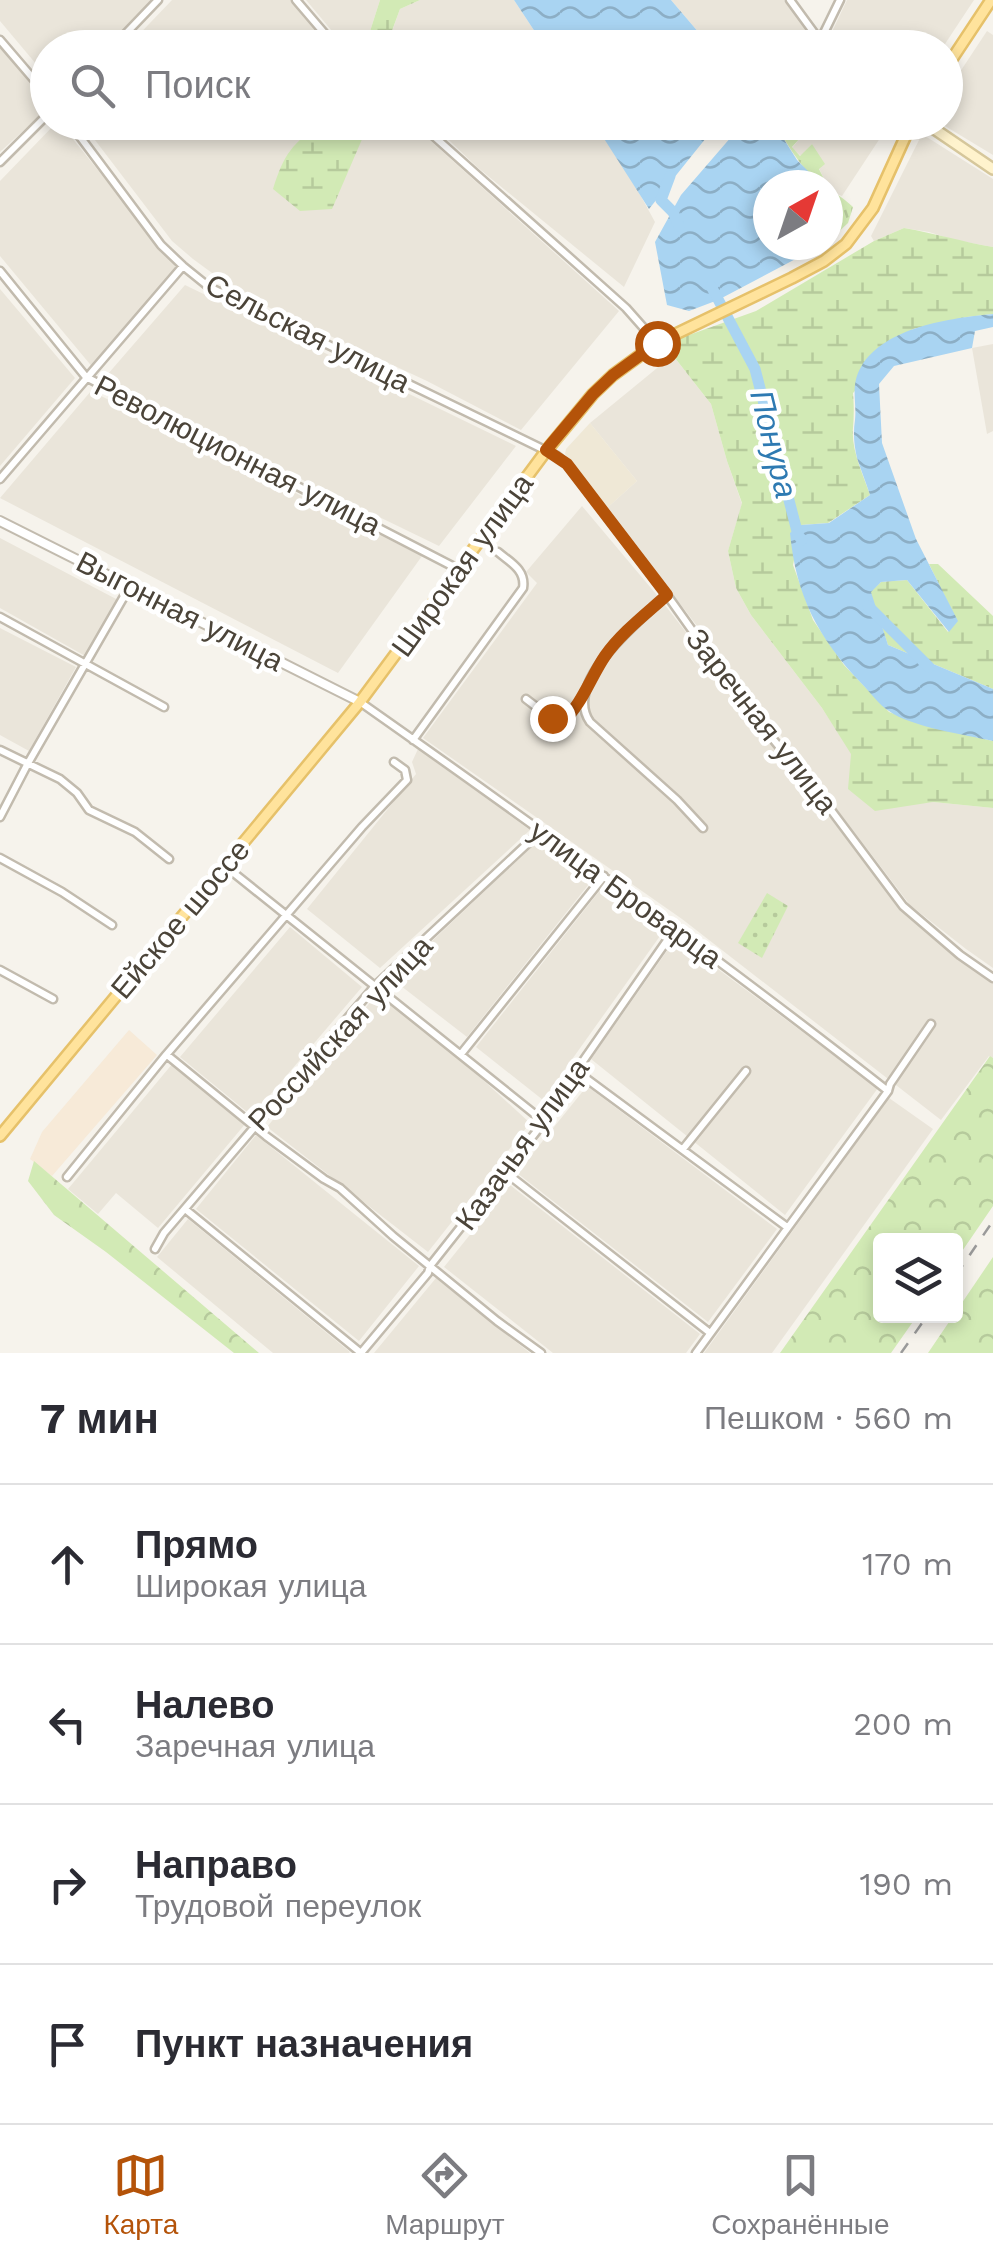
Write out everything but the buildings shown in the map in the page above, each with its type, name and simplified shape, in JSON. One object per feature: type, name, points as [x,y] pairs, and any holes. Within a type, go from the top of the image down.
[{"type":"main road","points":[[963,42],[991,0]]},
{"type":"main road","name":"Широкая улица","points":[[360,702],[546,450],[593,394],[657,343],[824,261],[846,244],[864,222],[904,140]]},
{"type":"main road","points":[[950,140],[993,169]]},
{"type":"main road","name":"Ейское шоссе","points":[[0,1136],[360,702]]},
{"type":"street","points":[[129,30],[158,0]]},
{"type":"street","points":[[296,0],[322,30]]},
{"type":"street","points":[[790,0],[811,30]]},
{"type":"street","points":[[826,30],[840,0]]},
{"type":"street","points":[[0,40],[30,75]]},
{"type":"street","points":[[0,162],[30,132]]},
{"type":"street","name":"Сельская улица","points":[[82,140],[161,245],[209,287],[546,450]]},
{"type":"street","points":[[438,140],[626,308],[657,343]]},
{"type":"street","points":[[0,479],[183,266]]},
{"type":"street","name":"Революционная улица","points":[[0,271],[86,378],[458,569]]},
{"type":"street","name":"Заречная улица","points":[[546,450],[567,464],[748,709],[825,802],[903,906],[993,978]]},
{"type":"street","name":"Выгонная улица","points":[[0,521],[360,702]]},
{"type":"street","points":[[413,740],[522,588],[522,572],[498,552]]},
{"type":"street","points":[[0,817],[130,586]]},
{"type":"street","points":[[526,699],[562,722],[572,713],[618,640],[667,595]]},
{"type":"street","points":[[0,617],[164,707]]},
{"type":"street","points":[[582,696],[590,722],[703,828]]},
{"type":"street","name":"улица Броварца","points":[[360,702],[676,929],[888,1091]]},
{"type":"street","points":[[0,750],[60,779],[89,810],[136,832],[169,859]]},
{"type":"street","points":[[67,1177],[362,826],[401,788],[407,780],[405,770],[394,762]]},
{"type":"street","name":"Российская улица","points":[[155,1249],[164,1232],[375,986],[541,831]]},
{"type":"street","points":[[0,858],[112,925]]},
{"type":"street","points":[[225,866],[542,1120]]},
{"type":"street","points":[[462,1054],[604,876]]},
{"type":"street","name":"Казачья улица","points":[[361,1353],[536,1132],[676,929]]},
{"type":"street","points":[[0,970],[53,999]]},
{"type":"street","points":[[696,1353],[888,1091],[931,1024]]},
{"type":"street","points":[[166,1055],[340,1188],[430,1266],[541,1353]]},
{"type":"street","points":[[576,1071],[786,1227]]},
{"type":"street","points":[[683,1149],[746,1071]]},
{"type":"street","points":[[505,1172],[710,1333]]},
{"type":"street","points":[[185,1209],[361,1353]]},
{"type":"shaded area","points":[[0,0],[155,0],[126,30],[30,30],[30,57],[0,21]]},
{"type":"shaded area","points":[[172,0],[291,0],[318,30],[143,30]]},
{"type":"shaded area","points":[[306,0],[380,0],[370,30],[331,30]]},
{"type":"shaded area","points":[[420,0],[514,0],[534,30],[392,30],[400,9]]},
{"type":"shaded area","points":[[671,0],[784,0],[807,30],[697,30]]},
{"type":"shaded area","points":[[847,0],[974,0],[954,30],[833,30]]},
{"type":"shaded area","points":[[987,31],[993,35],[993,155],[963,137],[963,67]]},
{"type":"shaded area","points":[[0,45],[30,83],[30,124],[0,152]]},
{"type":"shaded area","points":[[40,140],[74,140],[176,267],[94,369],[0,256],[0,181]]},
{"type":"shaded area","points":[[95,140],[430,140],[619,311],[521,430],[427,381],[242,295],[172,241]]},
{"type":"shaded area","points":[[449,140],[605,140],[655,222],[624,287]]},
{"type":"shaded area","points":[[799,140],[879,140],[843,194],[843,170],[820,170],[812,144],[801,156],[792,148]]},
{"type":"shaded area","points":[[919,140],[931,140],[993,179],[993,247],[904,228],[874,241],[871,236]]},
{"type":"shaded area","points":[[185,285],[516,446],[439,546],[101,382]]},
{"type":"shaded area","points":[[0,289],[75,378],[0,466]]},
{"type":"shaded area","points":[[993,344],[993,431],[987,434],[972,348]]},
{"type":"shaded area","points":[[671,353],[711,404],[742,504],[728,551],[736,588],[751,615],[852,754],[914,803],[993,808],[993,968],[910,905],[607,508],[637,481],[590,423]]},
{"type":"shaded area","points":[[91,391],[422,556],[338,673],[0,498]]},
{"type":"shaded area","points":[[590,423],[637,481],[607,508],[565,454]]},
{"type":"shaded area","points":[[582,506],[661,600],[904,913],[993,982],[993,1058],[989,1056],[941,1120],[682,919],[423,738],[537,583],[526,572]]},
{"type":"shaded area","points":[[0,538],[118,600],[87,657],[0,608]]},
{"type":"shaded area","points":[[0,628],[76,667],[29,751],[0,735]]},
{"type":"shaded area","points":[[418,749],[530,830],[380,968],[307,909],[416,774],[412,762]]},
{"type":"shaded area","points":[[541,838],[593,879],[467,1037],[392,979]]},
{"type":"shaded area","points":[[605,884],[665,929],[543,1100],[476,1047]]},
{"type":"shaded area","points":[[290,927],[362,987],[252,1116],[180,1057]]},
{"type":"shaded area","points":[[676,938],[878,1088],[785,1215],[591,1059]]},
{"type":"shaded area","points":[[377,994],[469,1067],[530,1123],[428,1252],[267,1127]]},
{"type":"shaded area","points":[[129,1030],[157,1055],[52,1176],[30,1159],[42,1132]]},
{"type":"shaded area","points":[[173,1063],[246,1123],[158,1228],[116,1193],[98,1214],[68,1189]]},
{"type":"shaded area","points":[[587,1086],[777,1229],[708,1322],[517,1173]]},
{"type":"shaded area","points":[[889,1098],[933,1129],[772,1353],[704,1353]]},
{"type":"shaded area","points":[[256,1135],[419,1266],[359,1341],[196,1209]]},
{"type":"shaded area","points":[[510,1185],[700,1334],[686,1353],[553,1353],[444,1267]]},
{"type":"shaded area","points":[[188,1219],[350,1352],[273,1353],[157,1257]]},
{"type":"shaded area","points":[[436,1278],[530,1353],[374,1353]]},
{"type":"green space","points":[[380,0],[420,0],[400,9],[392,30],[370,30]]},
{"type":"green space","points":[[301,140],[362,140],[332,209],[300,211],[273,189],[290,150]]},
{"type":"green space","points":[[785,140],[798,140],[792,147],[800,156],[812,144],[825,164],[820,170],[806,170]]},
{"type":"green space","points":[[843,199],[853,207],[843,228]]},
{"type":"green space","points":[[904,228],[993,247],[993,314],[913,329],[853,393],[854,445],[870,495],[828,523],[801,525],[793,565],[813,620],[844,665],[889,712],[927,726],[993,741],[993,808],[933,802],[875,811],[848,789],[851,754],[822,708],[751,615],[736,588],[728,551],[742,503],[711,404],[664,344],[756,311],[874,241]]},
{"type":"green space","points":[[929,564],[938,564],[993,616],[993,689],[888,645],[870,592],[881,582],[907,580],[948,632],[957,621]]},
{"type":"green space","points":[[767,893],[788,906],[762,958],[738,943]]},
{"type":"green space","points":[[990,1056],[993,1058],[993,1206],[963,1250],[963,1233],[873,1233],[873,1323],[912,1323],[891,1353],[780,1353]]},
{"type":"green space","points":[[34,1161],[259,1353],[234,1353],[54,1215],[28,1181]]},
{"type":"green space","points":[[993,1257],[993,1353],[928,1353],[948,1323],[963,1323],[963,1301]]},
{"type":"water","points":[[514,0],[671,0],[697,30],[534,30]]},
{"type":"water","points":[[605,140],[704,140],[649,209]]},
{"type":"water","points":[[728,140],[784,140],[807,170],[753,170],[753,260],[794,260],[718,300],[689,311],[667,305],[655,242],[681,195]]},
{"type":"water","points":[[993,314],[993,327],[975,331],[972,348],[894,366],[879,384],[882,443],[916,539],[958,621],[949,632],[907,580],[881,582],[871,592],[888,645],[993,689],[993,741],[911,722],[878,702],[821,633],[798,577],[790,533],[801,525],[829,523],[870,495],[857,458],[854,434],[856,381],[872,353],[885,342],[920,327]]},
{"type":"waterway","name":"Понура","points":[[670,176],[661,200],[673,212],[679,226]]},
{"type":"waterway","name":"Понура","points":[[711,286],[755,369],[802,540]]},
{"type":"waterway","name":"Понура","points":[[868,606],[929,667]]},
{"type":"railway","points":[[963,1265],[993,1221]]},
{"type":"railway","points":[[901,1353],[922,1323]]},
{"type":"route","points":[[552,718],[562,722],[572,713],[605,656],[667,595],[567,464],[546,450],[593,394],[657,343]]}]
